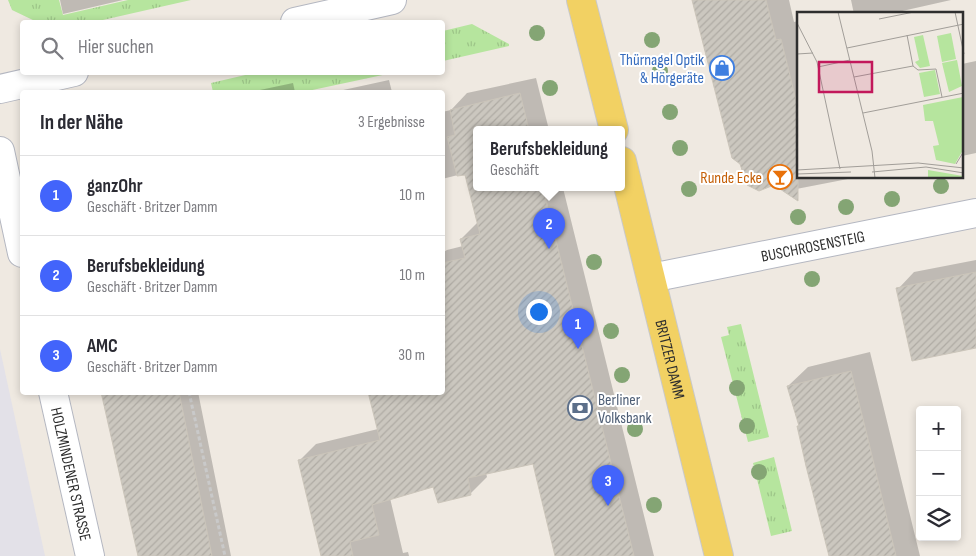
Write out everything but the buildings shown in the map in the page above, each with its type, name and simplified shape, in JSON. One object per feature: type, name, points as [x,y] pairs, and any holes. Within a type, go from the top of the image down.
[{"type":"main road","points":[[581,0],[613,126]]},
{"type":"main road","name":"BRITZER DAMM","points":[[625,173],[719,556]]},
{"type":"street","points":[[304,20],[392,0]]},
{"type":"street","points":[[0,89],[61,75]]},
{"type":"street","points":[[0,151],[20,243]]},
{"type":"street","name":"BUSCHROSENSTEIG","points":[[651,278],[976,213]]},
{"type":"street","name":"HOLZMINDENER STRASSE","points":[[55,395],[90,556]]},
{"type":"path","points":[[190,395],[225,556]]},
{"type":"shaded area","points":[[0,349],[45,556],[0,556]]},
{"type":"green space","points":[[8,0],[59,0],[63,15],[128,0],[191,0],[103,20],[33,20],[12,10]]},
{"type":"green space","points":[[472,24],[509,44],[509,46],[445,61],[445,31]]},
{"type":"green space","points":[[245,75],[383,75],[312,90],[213,90],[211,83]]},
{"type":"green space","points":[[741,324],[769,437],[748,442],[721,337],[729,335],[727,327]]},
{"type":"green space","points":[[774,457],[792,531],[771,536],[753,463]]},
{"type":"place","name":"Thürnagel Optik & Hörgeräte","points":[[722,68]]},
{"type":"place","name":"Runde Ecke","points":[[780,177]]},
{"type":"place","name":"Berufsbekleidung","points":[[549,249]]},
{"type":"place","name":"ganzOhr","points":[[578,349]]},
{"type":"place","name":"Berliner Volksbank","points":[[580,408]]},
{"type":"place","name":"AMC","points":[[608,506]]}]
